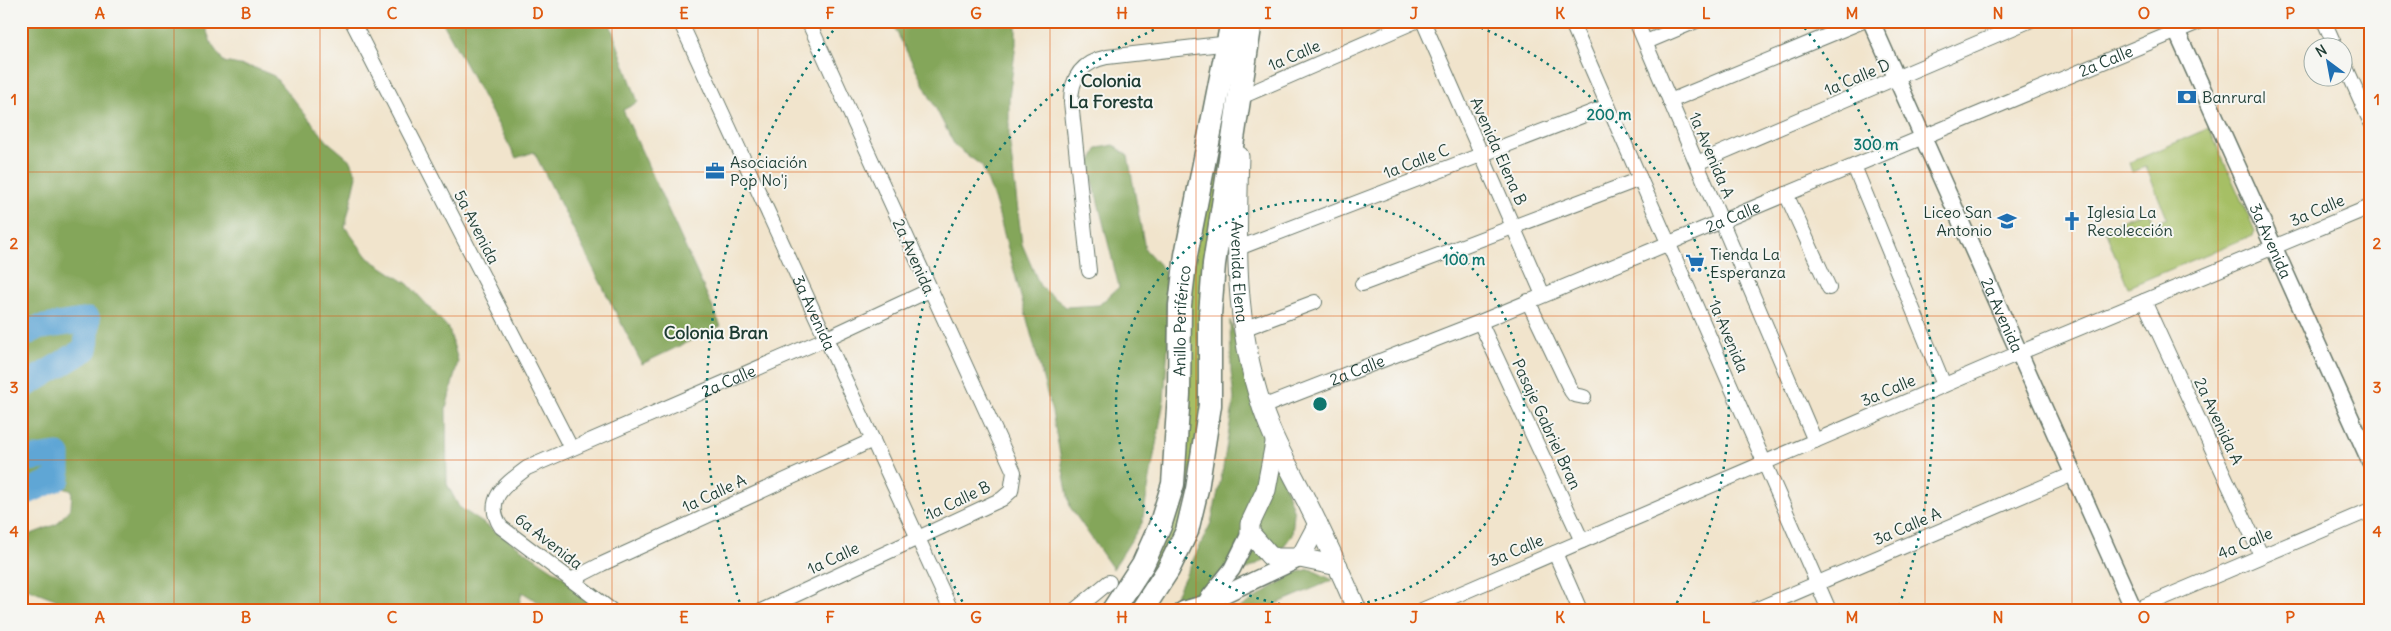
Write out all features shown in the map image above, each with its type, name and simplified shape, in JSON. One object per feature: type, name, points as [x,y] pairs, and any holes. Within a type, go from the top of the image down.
[{"type":"highway","name":"Anillo Periférico","points":[[1142,610],[1168,570],[1187,531],[1197,489],[1210,405],[1210,315],[1214,264],[1252,21]]},
{"type":"highway","name":"Anillo Periférico","points":[[1113,610],[1143,564],[1160,526],[1173,484],[1179,394],[1180,305],[1186,255],[1231,32]]},
{"type":"main road","name":"Avenida Elena","points":[[1241,97],[1236,248],[1238,298],[1251,369],[1262,408],[1275,443],[1298,483],[1357,610]]},
{"type":"main road","points":[[1275,443],[1266,490],[1250,524],[1250,533],[1270,556],[1277,558],[1300,558],[1338,566]]},
{"type":"main road","points":[[1266,490],[1287,483],[1298,483]]},
{"type":"main road","points":[[1300,558],[1318,524]]},
{"type":"street","name":"5a Avenida","points":[[352,21],[570,448]]},
{"type":"street","name":"3a Avenida","points":[[680,21],[952,608]]},
{"type":"street","name":"2a Avenida","points":[[808,21],[1014,472],[1011,491]]},
{"type":"street","name":"1a Calle","points":[[1241,97],[1416,21]]},
{"type":"street","name":"Avenida Elena B","points":[[1423,21],[1543,295]]},
{"type":"street","name":"1a Avenida","points":[[1570,21],[1670,242],[1829,610]]},
{"type":"street","name":"1a Avenida A","points":[[1636,21],[1815,441]]},
{"type":"street","points":[[1646,42],[1696,21]]},
{"type":"street","points":[[1670,102],[1863,21]]},
{"type":"street","name":"2a Avenida","points":[[1870,21],[2135,610]]},
{"type":"street","name":"1a Calle D","points":[[1697,163],[1897,80],[2029,21]]},
{"type":"street","name":"2a Calle","points":[[1262,408],[1480,322],[1854,166],[2174,26],[2201,21]]},
{"type":"street","points":[[2324,21],[2332,38]]},
{"type":"street","name":"3a Avenida","points":[[2174,26],[2370,461]]},
{"type":"street","points":[[1089,271],[1071,102],[1074,78],[1080,70],[1093,61],[1231,32]]},
{"type":"street","points":[[2354,86],[2370,121]]},
{"type":"street","name":"1a Calle C","points":[[1236,248],[1608,106]]},
{"type":"street","points":[[1854,166],[1944,386]]},
{"type":"street","points":[[1362,284],[1640,179]]},
{"type":"street","points":[[1786,194],[1829,288]]},
{"type":"street","name":"3a Calle","points":[[1422,610],[2019,353],[2370,207]]},
{"type":"street","name":"2a Calle","points":[[527,468],[826,339],[930,290]]},
{"type":"street","points":[[1528,301],[1571,391],[1574,395],[1584,397]]},
{"type":"street","name":"2a Avenida A","points":[[2144,301],[2261,555]]},
{"type":"street","points":[[1243,329],[1315,302]]},
{"type":"street","name":"Pasaje Gabriel Bran","points":[[1480,322],[1582,541]]},
{"type":"street","name":"1a Calle A","points":[[570,580],[874,440]]},
{"type":"street","name":"6a Avenida","points":[[527,468],[500,490],[495,503],[495,517],[501,527],[611,610]]},
{"type":"street","name":"3a Calle A","points":[[1755,610],[2073,474]]},
{"type":"street","name":"1a Calle B","points":[[919,538],[1002,499],[1011,491]]},
{"type":"street","name":"4a Calle","points":[[2135,610],[2370,510]]},
{"type":"street","points":[[1204,604],[1232,569],[1250,533]]},
{"type":"street","name":"1a Calle","points":[[763,610],[919,538]]},
{"type":"street","points":[[1555,553],[1580,610]]},
{"type":"street","points":[[1183,610],[1204,604],[1300,558]]},
{"type":"street","points":[[1075,610],[1109,582]]},
{"type":"green space","points":[[21,21],[203,21],[212,45],[224,62],[255,68],[274,76],[327,141],[351,161],[357,176],[345,227],[368,258],[408,284],[449,329],[458,361],[446,409],[447,484],[459,507],[613,610],[551,610],[522,592],[518,610],[68,610],[55,599],[21,586],[21,538],[57,524],[71,507],[72,491],[47,482],[21,484]]},
{"type":"green space","points":[[442,21],[609,21],[638,102],[623,110],[721,326],[642,364],[534,152],[516,158]]},
{"type":"green space","points":[[891,21],[1016,21],[1016,44],[1009,98],[1009,137],[1022,244],[1040,286],[1066,307],[1099,305],[1119,287],[1089,165],[1098,148],[1114,145],[1128,156],[1145,249],[1165,271],[1168,346],[1164,400],[1142,523],[1113,569],[1070,507],[1052,412],[996,204],[982,166],[955,146]]},
{"type":"green space","points":[[1234,50],[1205,404],[1179,528],[1133,610],[1122,610],[1167,527],[1184,307]]},
{"type":"green space","points":[[2209,128],[2255,231],[2253,235],[2128,287],[2104,228],[2148,210],[2153,224],[2167,218],[2146,167],[2132,172],[2129,163]]},
{"type":"green space","points":[[1230,320],[1294,513],[1292,535],[1280,551],[1207,592],[1174,599],[1211,523],[1222,474],[1234,399],[1231,372]]},
{"type":"green space","points":[[1310,569],[1333,580],[1262,610],[1236,610],[1295,573]]},
{"type":"waterway","points":[[21,336],[37,328],[88,320],[86,349],[21,388]]},
{"type":"waterway","points":[[21,460],[58,455],[58,478],[21,495]]},
{"type":"place","name":"Banrural","points":[[2187,97]]},
{"type":"place","name":"Asociación Pop No'j","points":[[715,171]]},
{"type":"place","name":"Liceo San Antonio","points":[[2007,221]]},
{"type":"place","name":"Iglesia La Recolección","points":[[2072,221]]},
{"type":"place","name":"Tienda La Esperanza","points":[[1695,263]]},
{"type":"district","name":"Colonia La Foresta","points":[[1111,90]]},
{"type":"district","name":"Colonia Bran","points":[[716,332]]}]
